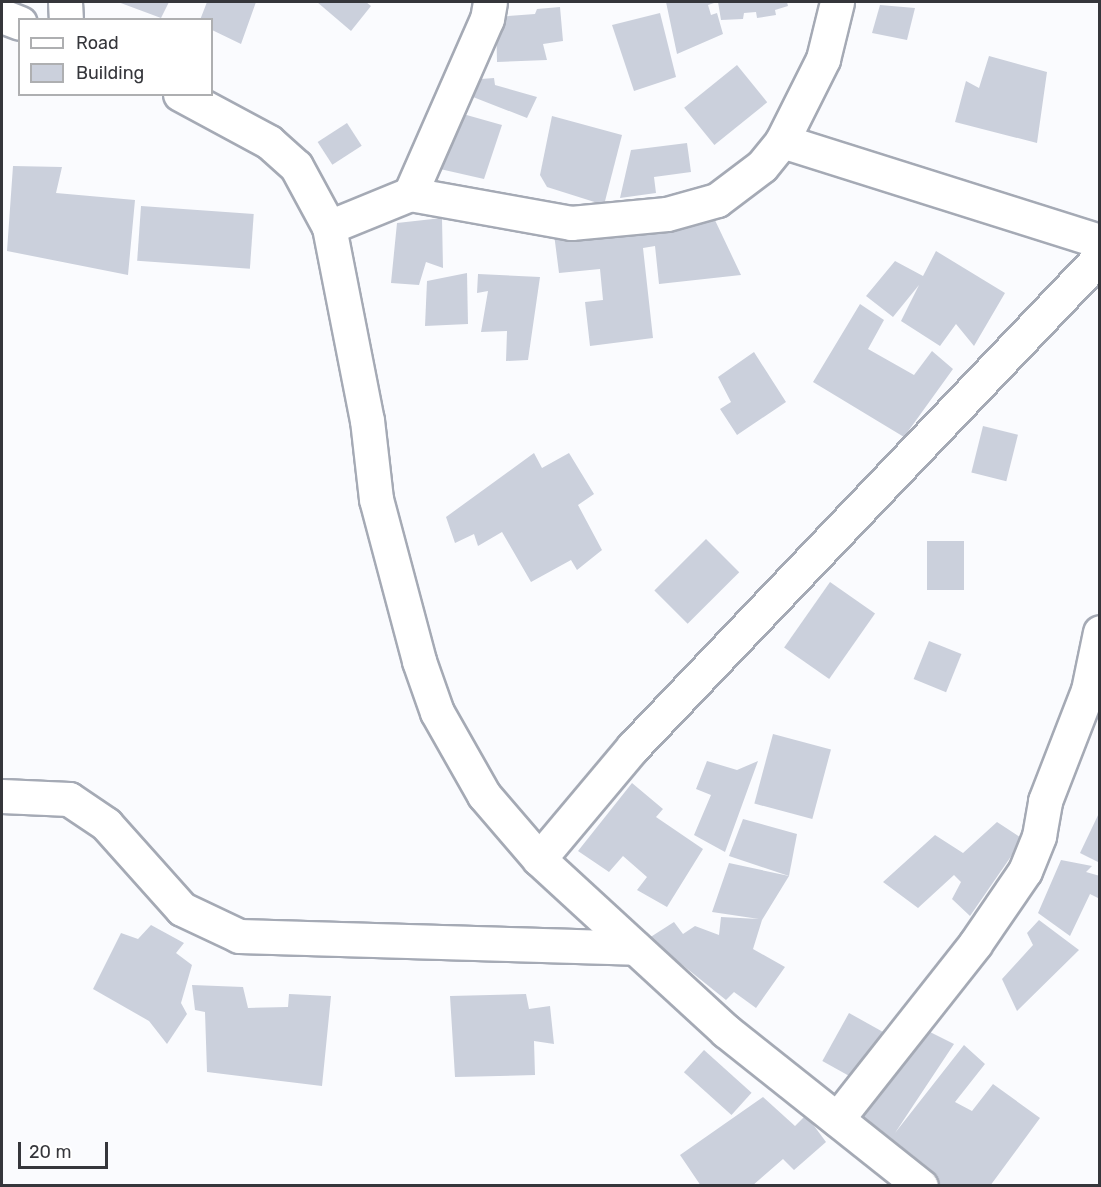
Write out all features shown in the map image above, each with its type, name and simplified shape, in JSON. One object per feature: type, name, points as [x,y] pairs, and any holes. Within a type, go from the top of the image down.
[{"type":"street","points":[[65,2],[66,18]]},
{"type":"street","points":[[410,194],[487,19],[490,2]]},
{"type":"street","points":[[329,227],[410,194],[571,223],[667,214],[717,200],[762,166],[782,141],[823,59],[837,2]]},
{"type":"street","points":[[2,16],[18,22]]},
{"type":"street","points":[[184,96],[269,142],[296,166],[329,227],[367,420],[376,500],[419,661],[437,712],[484,795],[539,859],[726,1031],[921,1185]]},
{"type":"street","points":[[782,141],[1100,241]]},
{"type":"street","points":[[539,859],[633,747],[1100,257]]},
{"type":"street","points":[[837,1119],[975,944],[1025,871],[1039,836],[1046,801],[1088,690],[1100,632]]},
{"type":"street","points":[[2,796],[69,798],[106,824],[182,909],[239,936],[635,948]]},
{"type":"building","points":[[118,2],[169,2],[161,18]]},
{"type":"building","points":[[207,2],[256,2],[241,44],[213,30],[213,18],[201,18]]},
{"type":"building","points":[[317,2],[366,2],[371,6],[351,31]]},
{"type":"building","points":[[666,2],[717,2],[708,5],[711,15],[717,13],[723,34],[677,54]]},
{"type":"building","points":[[718,2],[787,2],[788,6],[775,10],[776,15],[757,18],[756,12],[744,13],[743,19],[721,20]]},
{"type":"building","points":[[880,5],[915,8],[907,40],[872,33]]},
{"type":"building","points":[[560,7],[563,41],[543,44],[547,60],[497,62],[496,17],[535,14],[537,9]]},
{"type":"building","points":[[660,13],[676,77],[634,91],[612,25]]},
{"type":"building","points":[[989,56],[1047,72],[1037,143],[955,122],[966,81],[979,88]]},
{"type":"building","points":[[737,65],[767,102],[714,145],[684,108]]},
{"type":"building","points":[[494,78],[495,85],[537,97],[527,118],[473,97],[481,79]]},
{"type":"building","points":[[463,114],[502,125],[484,179],[440,169]]},
{"type":"building","points":[[552,116],[622,135],[604,205],[547,187],[540,175]]},
{"type":"building","points":[[347,123],[362,146],[332,165],[318,142]]},
{"type":"building","points":[[687,143],[691,172],[654,177],[656,193],[620,198],[631,150]]},
{"type":"building","points":[[13,166],[62,167],[56,193],[135,200],[128,275],[7,251]]},
{"type":"building","points":[[141,206],[254,214],[250,269],[137,261]]},
{"type":"building","points":[[713,216],[741,275],[659,284],[655,246],[643,248],[653,338],[590,346],[585,302],[603,300],[600,269],[559,273],[554,234]]},
{"type":"building","points":[[442,218],[443,268],[426,262],[419,285],[391,283],[397,223]]},
{"type":"building","points":[[936,251],[1005,293],[974,346],[956,324],[940,346],[901,321],[919,285],[893,317],[866,296],[895,261],[923,276]]},
{"type":"building","points":[[467,273],[468,324],[425,326],[427,281]]},
{"type":"building","points":[[478,274],[540,277],[528,360],[506,361],[507,331],[481,332],[488,291],[477,293]]},
{"type":"building","points":[[860,304],[884,320],[868,349],[914,375],[932,351],[953,369],[904,437],[813,382]]},
{"type":"building","points":[[754,352],[786,402],[737,435],[720,409],[731,402],[718,377]]},
{"type":"building","points":[[983,426],[1018,435],[1006,481],[971,473]]},
{"type":"building","points":[[534,453],[542,468],[569,453],[594,494],[578,505],[602,550],[577,570],[571,560],[531,582],[502,532],[478,546],[474,534],[455,543],[446,517]]},
{"type":"building","points":[[706,539],[739,572],[688,624],[654,591]]},
{"type":"building","points":[[927,541],[964,541],[964,590],[927,590]]},
{"type":"building","points":[[830,582],[875,614],[829,679],[784,648]]},
{"type":"building","points":[[929,641],[961,654],[946,692],[914,679]]},
{"type":"building","points":[[773,734],[831,750],[812,819],[754,804]]},
{"type":"building","points":[[707,761],[737,770],[758,761],[725,852],[694,835],[711,795],[696,789]]},
{"type":"building","points":[[632,783],[663,809],[656,817],[703,849],[667,907],[637,890],[647,877],[623,856],[609,872],[578,851]]},
{"type":"building","points":[[1100,811],[1100,863],[1080,853]]},
{"type":"building","points":[[743,819],[797,834],[789,876],[729,856]]},
{"type":"building","points":[[997,822],[1023,839],[970,916],[952,899],[961,882],[954,875],[918,908],[883,882],[935,835],[963,853]]},
{"type":"building","points":[[1061,860],[1092,866],[1086,872],[1100,876],[1100,899],[1090,894],[1070,936],[1038,913]]},
{"type":"building","points":[[729,863],[789,876],[762,920],[753,949],[785,967],[756,1008],[734,992],[726,1000],[649,938],[674,922],[683,934],[695,926],[719,935],[721,917],[759,919],[712,912]]},
{"type":"building","points":[[1039,920],[1079,950],[1017,1011],[1002,979],[1033,945],[1027,933]]},
{"type":"building","points":[[151,925],[184,943],[176,953],[192,965],[181,1003],[187,1014],[167,1044],[149,1021],[93,989],[121,933],[138,939]]},
{"type":"building","points":[[192,985],[243,987],[248,1008],[288,1007],[289,994],[331,996],[322,1086],[207,1072],[205,1012],[195,1010]]},
{"type":"building","points":[[526,994],[529,1009],[550,1006],[554,1044],[534,1041],[535,1075],[455,1077],[450,996]]},
{"type":"building","points":[[849,1013],[883,1032],[856,1080],[822,1061]]},
{"type":"building","points":[[918,1026],[954,1044],[895,1133],[964,1045],[985,1064],[955,1102],[972,1111],[993,1084],[1040,1118],[990,1186],[939,1186],[925,1175],[930,1169],[858,1112]]},
{"type":"building","points":[[704,1050],[752,1093],[731,1115],[684,1072]]},
{"type":"building","points":[[763,1097],[795,1126],[806,1115],[826,1142],[794,1170],[783,1159],[752,1186],[701,1186],[680,1155]]}]
